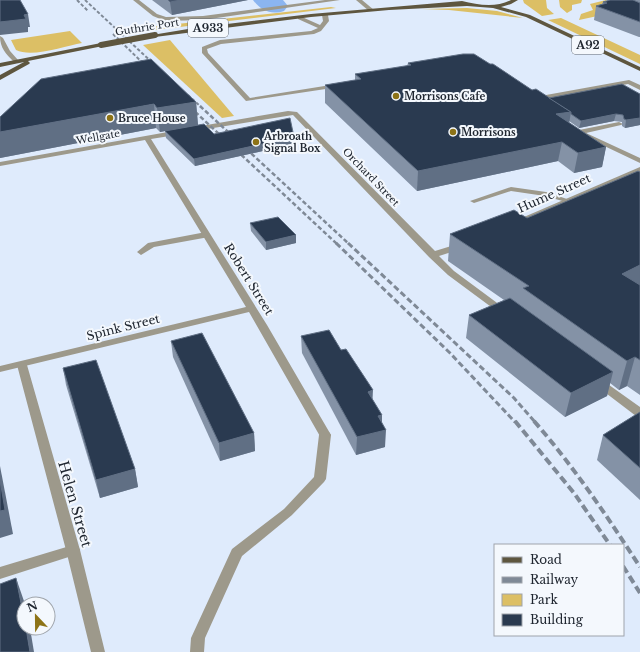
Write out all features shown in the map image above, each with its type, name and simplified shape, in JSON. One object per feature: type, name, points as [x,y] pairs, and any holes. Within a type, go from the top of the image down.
[{"type":"main road","name":"Guthrie Port","points":[[419,6],[432,0]]},
{"type":"main road","name":"A92","points":[[455,0],[468,4],[493,6],[528,16],[640,69]]},
{"type":"main road","name":"A92","points":[[493,6],[513,1],[528,16]]},
{"type":"main road","name":"Guthrie Port","points":[[0,65],[155,35],[371,10],[468,4]]},
{"type":"main road","name":"Guthrie Port","points":[[0,78],[12,70],[46,56]]},
{"type":"street","points":[[138,0],[155,15],[172,19],[203,18],[337,0]]},
{"type":"street","points":[[359,0],[371,10]]},
{"type":"street","points":[[325,15],[326,21],[319,30],[302,34],[220,42],[204,48],[206,53],[248,100],[348,85]]},
{"type":"street","points":[[300,18],[321,27]]},
{"type":"street","points":[[0,38],[7,52],[16,61]]},
{"type":"street","points":[[540,108],[529,100],[629,82],[640,88]]},
{"type":"street","points":[[616,84],[628,91]]},
{"type":"street","points":[[590,89],[600,95]]},
{"type":"street","name":"Wellgate","points":[[0,164],[288,112],[295,113]]},
{"type":"street","name":"Orchard Street","points":[[295,113],[451,273],[514,320]]},
{"type":"street","points":[[619,124],[576,130],[640,162]]},
{"type":"street","name":"Robert Street","points":[[146,138],[251,309],[325,435],[320,479],[288,512],[237,553],[198,638],[197,652]]},
{"type":"street","name":"Hume Street","points":[[503,228],[640,169]]},
{"type":"street","points":[[624,175],[635,179]]},
{"type":"street","points":[[474,201],[511,190],[546,194],[566,200]]},
{"type":"street","points":[[141,252],[151,246],[206,235]]},
{"type":"street","points":[[432,255],[468,243]]},
{"type":"street","name":"Spink Street","points":[[0,369],[22,365],[251,309]]},
{"type":"street","name":"Helen Street","points":[[22,365],[73,550],[98,652]]},
{"type":"street","points":[[590,376],[640,413]]},
{"type":"street","points":[[0,573],[73,550]]},
{"type":"green space","points":[[523,0],[546,0],[547,8],[554,14],[542,16],[524,3]]},
{"type":"green space","points":[[559,0],[582,0],[581,3],[572,5],[572,10],[567,13],[560,7]]},
{"type":"green space","points":[[606,0],[616,12],[579,20],[581,14],[593,10],[590,4]]},
{"type":"green space","points":[[331,7],[336,8],[155,30],[150,27]]},
{"type":"green space","points":[[467,8],[497,11],[523,18],[449,10],[422,9]]},
{"type":"green space","points":[[561,18],[640,55],[640,64],[548,20]]},
{"type":"green space","points":[[70,31],[82,43],[49,51],[31,53],[16,50],[11,40]]},
{"type":"green space","points":[[170,40],[234,116],[222,118],[143,45]]},
{"type":"building","points":[[0,0],[20,0],[28,14],[24,15],[26,19],[0,22]]},
{"type":"building","points":[[168,0],[181,0],[170,2]]},
{"type":"building","points":[[610,0],[633,0],[640,3],[640,22],[596,6],[607,3],[603,2]]},
{"type":"building","name":"Morrisons","points":[[463,54],[474,54],[490,64],[493,64],[532,90],[536,89],[571,112],[556,114],[606,147],[578,153],[562,142],[418,171],[325,85],[361,79],[355,74],[411,65],[408,63]]},
{"type":"building","points":[[151,59],[196,102],[157,108],[154,104],[0,132],[0,117],[41,79]]},
{"type":"building","points":[[622,84],[640,94],[640,118],[626,120],[624,119],[623,115],[616,114],[581,121],[571,114],[571,112],[549,98]]},
{"type":"building","points":[[290,118],[294,137],[194,159],[165,131],[204,124],[214,134]]},
{"type":"building","points":[[638,171],[640,172],[640,265],[622,274],[640,285],[640,360],[635,357],[627,361],[523,288],[529,286],[450,234],[514,210],[527,218]]},
{"type":"building","points":[[278,217],[296,235],[266,242],[250,223]]},
{"type":"building","points":[[510,298],[613,372],[571,393],[469,315]]},
{"type":"building","points":[[329,330],[341,350],[346,349],[373,390],[368,392],[382,415],[378,416],[386,430],[357,437],[301,336]]},
{"type":"building","points":[[202,333],[254,433],[219,443],[171,341]]},
{"type":"building","points":[[96,360],[135,469],[96,480],[63,368]]},
{"type":"building","points":[[640,412],[640,468],[603,435]]},
{"type":"building","points":[[0,480],[5,510],[0,511]]},
{"type":"building","points":[[16,578],[20,596],[16,596],[16,636],[27,636],[30,652],[0,652],[0,584]]},
{"type":"waterway","points":[[266,0],[275,6]]},
{"type":"railway","points":[[77,0],[88,11]]},
{"type":"railway","points":[[85,0],[157,67]]},
{"type":"railway","points":[[113,34],[149,69]]},
{"type":"railway","points":[[188,95],[201,107]]},
{"type":"railway","points":[[200,106],[349,244]]},
{"type":"railway","points":[[190,107],[337,244]]},
{"type":"railway","points":[[336,243],[450,353],[515,422]]},
{"type":"railway","points":[[348,243],[514,398],[535,422]]},
{"type":"railway","points":[[515,421],[574,493],[609,544]]},
{"type":"railway","points":[[534,421],[549,438],[590,492],[640,567]]},
{"type":"railway","points":[[624,568],[640,593]]},
{"type":"place","name":"Morrisons Cafe","points":[[396,96]]},
{"type":"place","name":"Bruce House","points":[[110,118]]},
{"type":"place","name":"Morrisons","points":[[453,132]]},
{"type":"place","name":"Arbroath Signal Box","points":[[256,142]]}]
